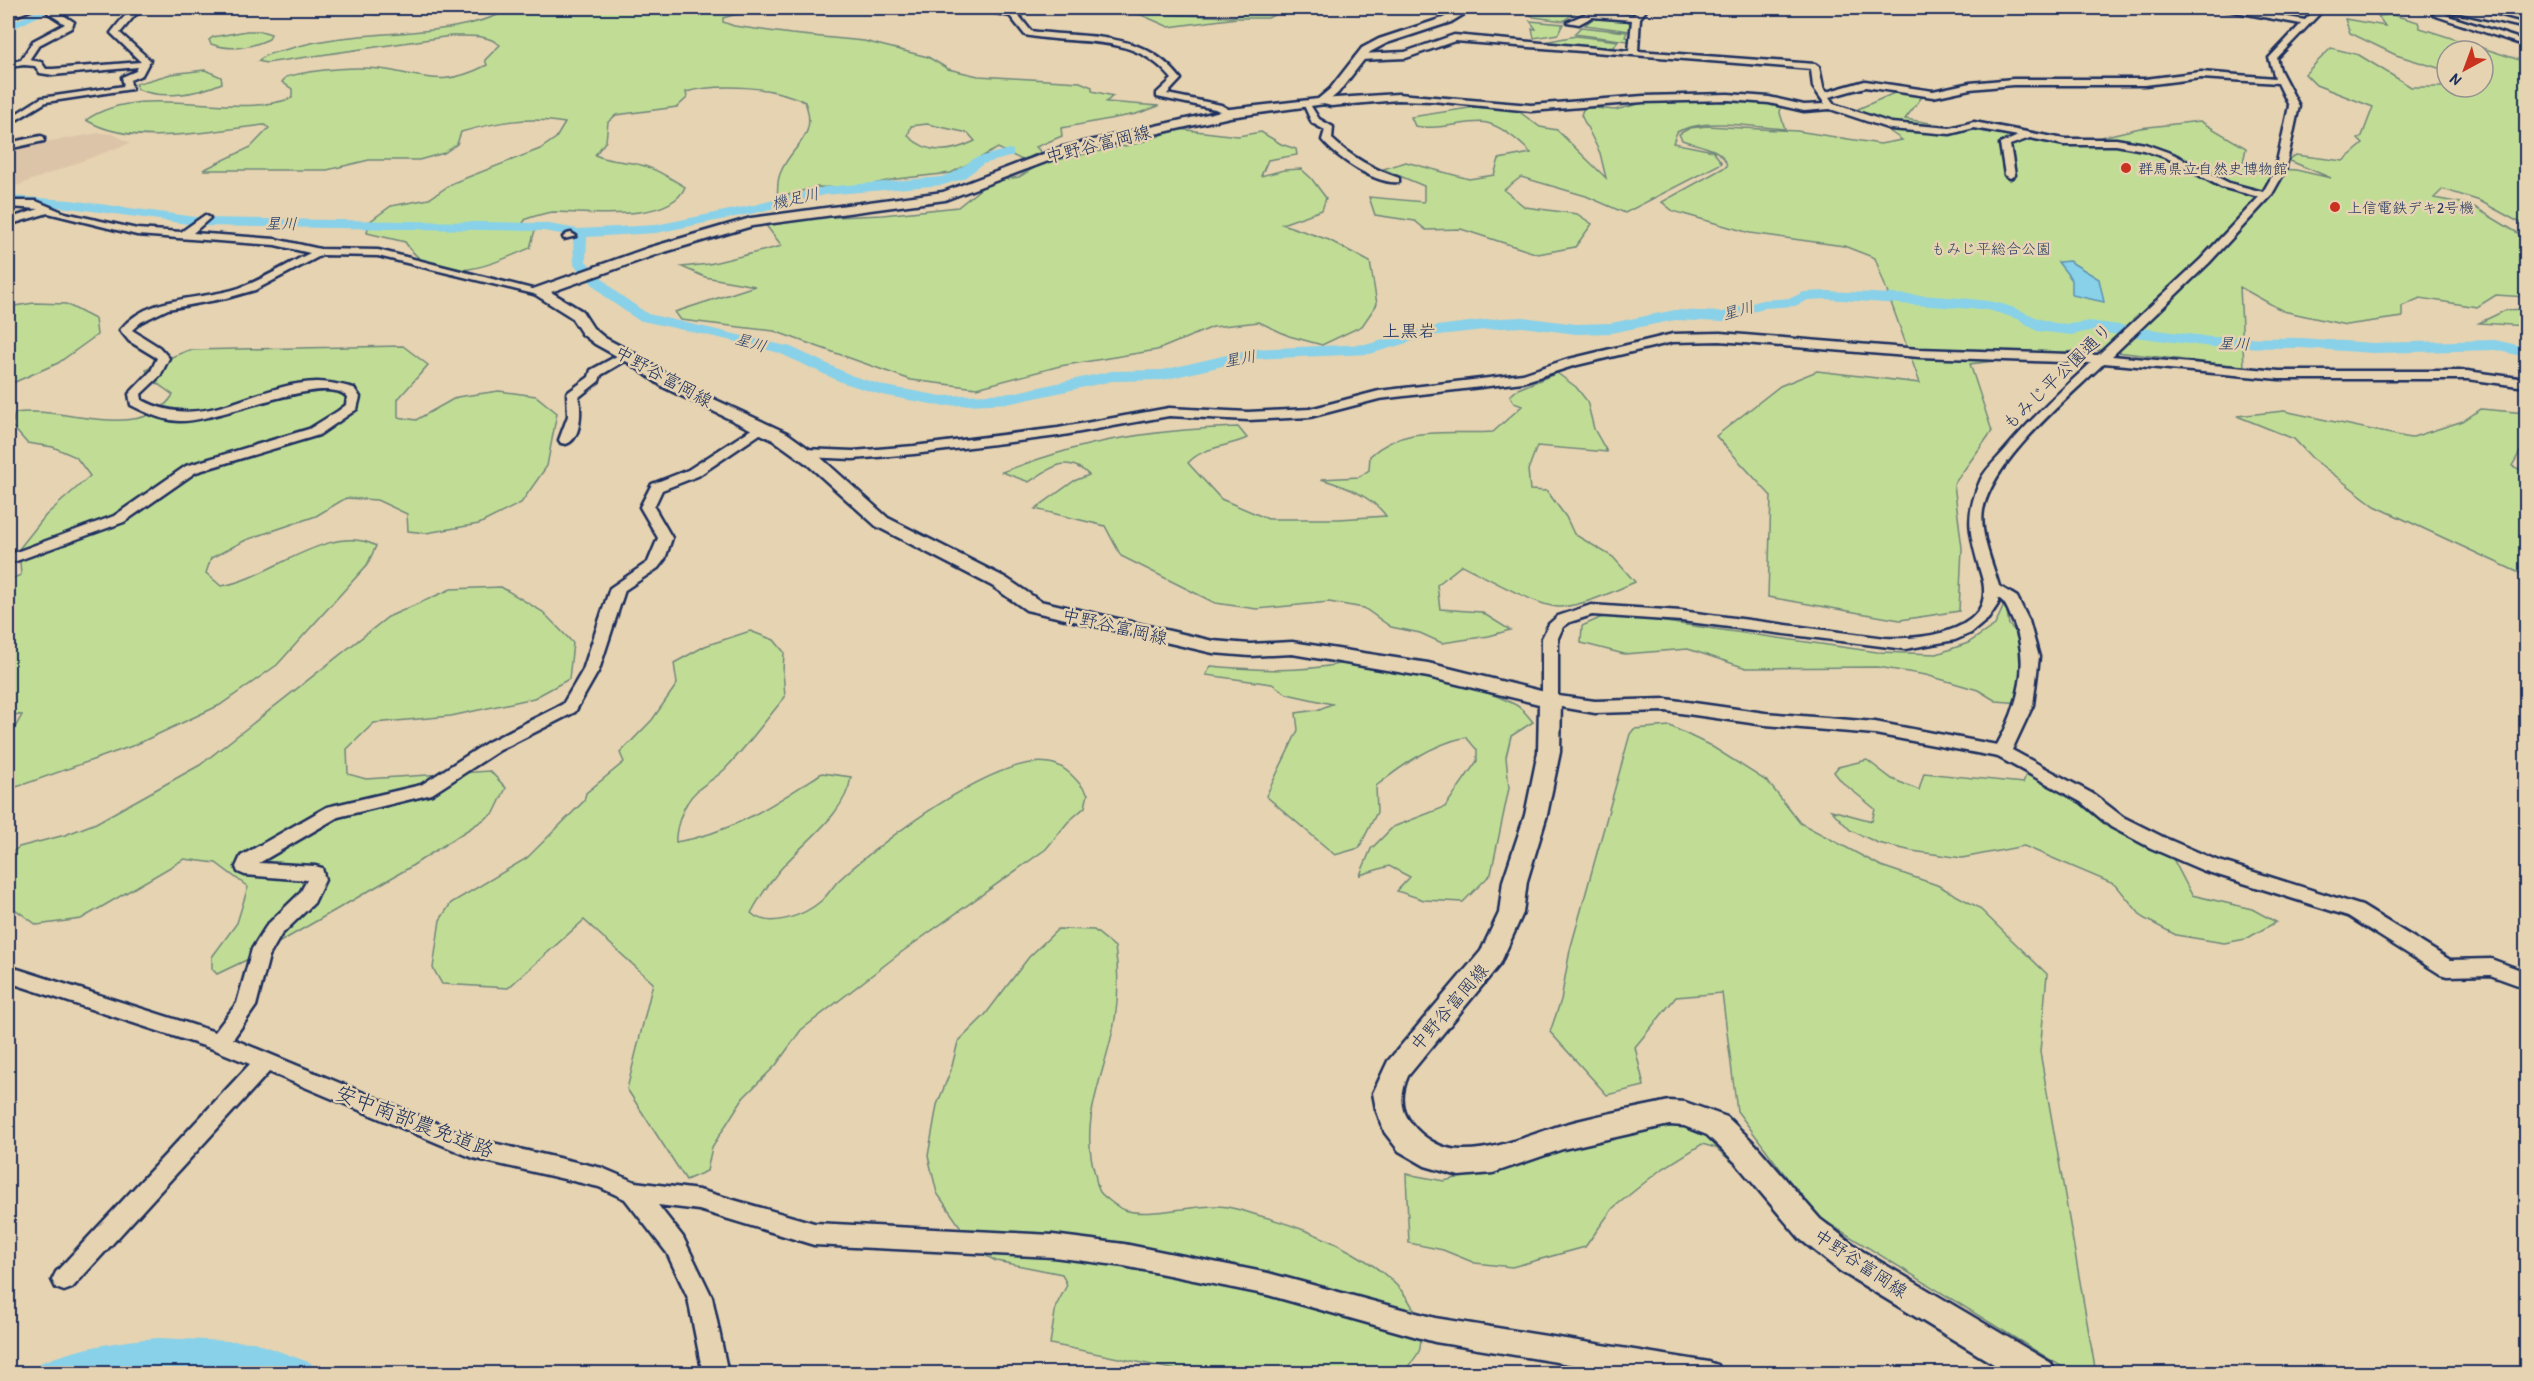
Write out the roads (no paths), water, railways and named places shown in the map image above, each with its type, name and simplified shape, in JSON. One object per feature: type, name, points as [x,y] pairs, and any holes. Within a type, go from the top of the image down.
[{"type":"main road","points":[[8,16],[31,8]]},
{"type":"main road","points":[[1321,102],[1334,91],[1359,57],[1383,41],[1447,20],[1469,8]]},
{"type":"main road","name":"中野谷富岡線","points":[[537,292],[594,271],[751,222],[945,196],[1063,151],[1230,113],[1321,102]]},
{"type":"main road","name":"中野谷富岡線","points":[[537,292],[572,310],[593,336],[626,354],[678,388],[761,427],[804,453],[882,522],[999,582],[1034,606],[1213,647],[1250,650],[1292,648],[1428,670],[1550,700],[1549,752],[1536,815],[1515,881],[1511,913],[1491,957],[1398,1069],[1388,1093],[1395,1124],[1409,1142],[1435,1157],[1459,1163],[1493,1160],[1563,1137],[1669,1113],[1685,1114],[1717,1126],[1745,1153],[1810,1229],[1851,1261],[2040,1374]]},
{"type":"street","points":[[8,9],[24,8]]},
{"type":"street","points":[[24,62],[36,43],[68,26],[70,22],[51,11],[58,8]]},
{"type":"street","points":[[8,122],[20,117],[40,101],[92,95],[129,87],[125,79],[138,74],[146,60],[115,33],[132,13],[146,8]]},
{"type":"street","points":[[977,8],[1012,14],[1028,33],[1140,47],[1162,60],[1177,79],[1160,95],[1230,113]]},
{"type":"street","points":[[1633,54],[1636,18],[1644,8]]},
{"type":"street","points":[[2226,8],[2306,23]]},
{"type":"street","points":[[2299,8],[2319,9]]},
{"type":"street","points":[[2526,26],[2455,8],[2436,15],[2526,44]]},
{"type":"street","name":"もみじ平公園通り","points":[[1992,589],[1976,528],[1976,511],[1989,477],[2038,419],[2205,261],[2266,196],[2280,171],[2294,105],[2275,70],[2274,58],[2319,9]]},
{"type":"street","points":[[1571,22],[1579,22],[1590,14],[1636,18]]},
{"type":"street","points":[[1359,57],[1406,55],[1446,39],[1458,37],[1505,44],[1815,67],[1818,87],[1826,95],[1831,106]]},
{"type":"street","points":[[8,65],[24,62],[38,63],[43,71],[53,72],[144,64]]},
{"type":"street","points":[[1826,95],[1865,84],[1933,94],[1970,86],[2002,83],[2135,83],[2201,75],[2282,81]]},
{"type":"street","points":[[1321,102],[1331,104],[1398,97],[1432,98],[1531,108],[1643,99],[1728,97],[1769,100],[1804,108],[1831,106],[1890,126],[1950,131],[1974,125],[2064,142],[2116,142],[2145,147],[2170,156],[2225,185],[2266,196]]},
{"type":"street","points":[[1306,105],[1316,121],[1330,129],[1327,140],[1344,158],[1366,170],[1395,180]]},
{"type":"street","points":[[2010,175],[2005,144],[2028,135]]},
{"type":"street","points":[[8,146],[41,139]]},
{"type":"street","points":[[8,204],[36,204],[62,215],[137,232],[275,242],[320,252],[378,253],[537,292]]},
{"type":"street","points":[[8,222],[50,209]]},
{"type":"street","points":[[185,234],[200,221]]},
{"type":"street","points":[[8,560],[118,519],[190,469],[303,436],[343,414],[352,406],[354,397],[349,391],[327,386],[312,386],[228,410],[179,418],[146,410],[136,402],[135,394],[157,373],[162,366],[163,358],[147,343],[129,337],[126,330],[134,320],[157,309],[241,291],[320,252]]},
{"type":"street","points":[[804,453],[853,455],[914,450],[1058,432],[1169,412],[1248,416],[1310,413],[1379,395],[1523,378],[1569,363],[1673,338],[1720,337],[1919,353],[2104,358],[2279,375],[2468,375],[2526,383]]},
{"type":"street","points":[[566,440],[575,416],[572,396],[595,378],[595,373],[608,369],[614,361],[626,354]]},
{"type":"street","points":[[219,1042],[246,1006],[259,955],[274,930],[308,898],[316,880],[315,873],[252,870],[245,867],[248,861],[333,812],[426,790],[494,746],[569,708],[591,670],[618,588],[656,565],[660,557],[665,538],[647,507],[651,495],[657,487],[693,473],[761,427]]},
{"type":"street","points":[[2001,752],[2019,722],[2025,705],[2031,657],[2021,621],[2009,597],[1992,589],[1992,597],[1987,609],[1965,630],[1954,635],[1905,644],[1640,612],[1591,610],[1573,615],[1557,624],[1550,638],[1550,700],[1595,706],[1666,705],[1765,719],[1875,728],[2001,752],[2087,798],[2116,822],[2158,843],[2209,865],[2355,911],[2447,968],[2491,967],[2526,980]]},
{"type":"street","name":"安中南部農免道路","points":[[8,974],[219,1042],[267,1060],[473,1148],[602,1178],[633,1192],[675,1245],[700,1297],[716,1374]]},
{"type":"street","points":[[64,1280],[267,1060]]},
{"type":"street","points":[[633,1192],[699,1200],[814,1234],[1053,1246],[1124,1255],[1268,1284],[1435,1330],[1709,1374]]},
{"type":"water","points":[[2069,261],[2099,279],[2104,302],[2072,295],[2072,280],[2058,262]]},
{"type":"waterway","name":"星川","points":[[8,28],[51,8]]},
{"type":"waterway","name":"機足川","points":[[578,233],[656,229],[755,209],[824,191],[943,181],[958,176],[979,161],[1009,153]]},
{"type":"waterway","name":"星川","points":[[8,200],[70,204],[203,222],[406,227],[543,227],[578,233]]},
{"type":"waterway","name":"星川","points":[[578,233],[581,239],[579,262],[611,295],[643,317],[693,330],[753,341],[785,350],[847,379],[882,390],[942,401],[1012,398],[1112,376],[1163,375],[1252,354],[1370,349],[1429,332],[1501,323],[1523,322],[1576,329],[1611,328],[1675,315],[1724,317],[1762,304],[1795,302],[1804,296],[1827,295],[1989,306],[2023,316],[2037,326],[2071,330],[2089,326],[2211,342],[2301,343],[2373,348],[2417,345],[2495,345],[2526,352]]},
{"type":"waterway","points":[[51,1374],[120,1356],[158,1353],[254,1358],[300,1374]]},
{"type":"place","name":"群馬県立自然史博物館","points":[[2126,168]]},
{"type":"place","name":"上信電鉄デキ2号機","points":[[2335,207]]},
{"type":"district","name":"上黒岩","points":[[1409,330]]},
{"type":"park label","name":"もみじ平総合公園","points":[[1991,248]]}]
